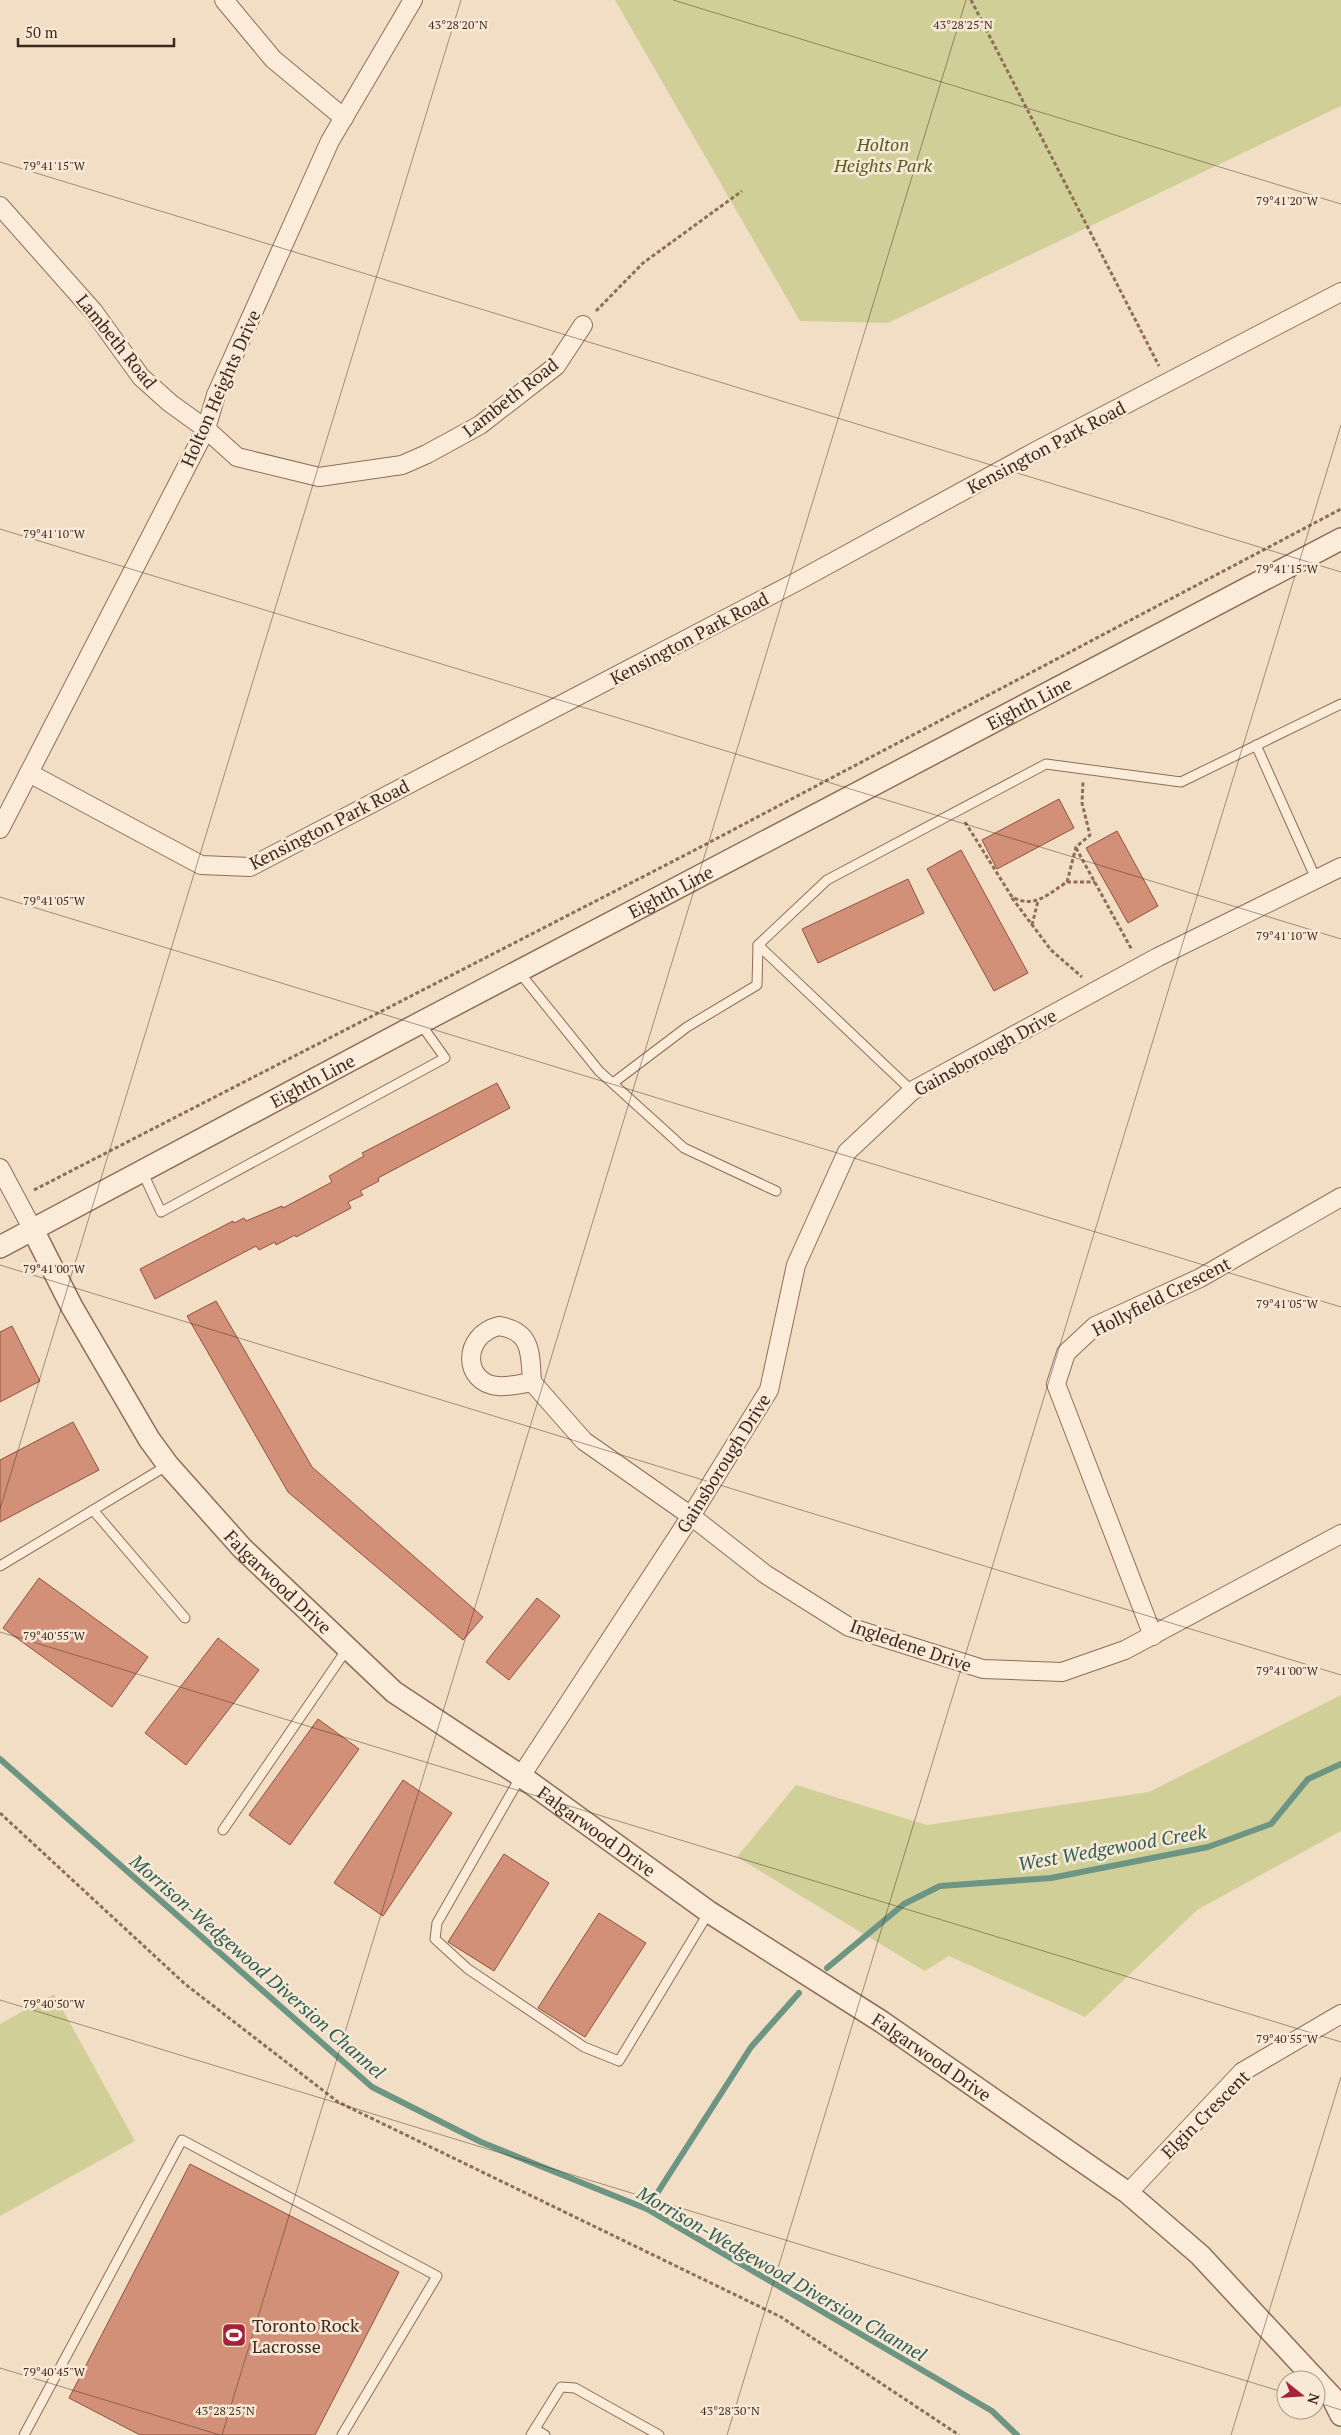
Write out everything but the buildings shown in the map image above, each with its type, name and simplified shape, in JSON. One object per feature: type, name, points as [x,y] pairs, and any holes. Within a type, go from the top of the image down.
[{"type":"street","points":[[224,0],[273,58],[344,118]]},
{"type":"street","name":"Holton Heights Drive","points":[[0,829],[206,429],[216,395],[330,141],[412,0]]},
{"type":"street","name":"Lambeth Road","points":[[0,206],[94,312],[141,377],[170,403],[206,429],[237,457],[319,477],[402,465],[427,454],[480,425],[556,366],[582,325]]},
{"type":"street","name":"Kensington Park Road","points":[[29,773],[201,865],[250,867],[798,581],[1038,450],[1341,292]]},
{"type":"street","name":"Eighth Line","points":[[0,1247],[420,1023],[1341,539]]},
{"type":"street","name":"Gainsborough Drive","points":[[521,1776],[691,1516],[770,1390],[796,1265],[847,1152],[912,1091],[1141,966],[1341,867]]},
{"type":"street","name":"Falgarwood Drive","points":[[0,1168],[72,1308],[149,1439],[168,1465],[242,1548],[347,1649],[394,1692],[521,1776],[709,1912],[882,2022],[1128,2193],[1200,2255],[1307,2370]]},
{"type":"street","name":"Hollyfield Crescent","points":[[1153,1636],[1056,1384],[1066,1353],[1094,1326],[1200,1278],[1341,1198]]},
{"type":"street","name":"Ingledene Drive","points":[[532,1382],[584,1441],[691,1516],[765,1574],[849,1627],[982,1669],[1062,1672],[1125,1650],[1341,1534]]},
{"type":"street","name":"Elgin Crescent","points":[[1128,2193],[1242,2072],[1341,2014]]},
{"type":"street","name":"Falgarwood Drive","points":[[1326,2391],[1332,2397],[1341,2415]]},
{"type":"lane","points":[[612,1083],[687,1027],[757,985],[758,945],[827,880],[1046,764],[1181,782],[1341,704]]},
{"type":"lane","points":[[1256,745],[1316,879]]},
{"type":"lane","points":[[758,945],[912,1091]]},
{"type":"lane","points":[[519,972],[599,1071],[684,1148],[776,1191]]},
{"type":"lane","points":[[142,1171],[161,1212],[445,1058],[420,1023]]},
{"type":"lane","points":[[0,1566],[168,1465]]},
{"type":"lane","points":[[93,1510],[185,1618]]},
{"type":"lane","points":[[223,1830],[347,1649]]},
{"type":"lane","points":[[521,1776],[437,1923],[435,1939],[468,1969],[584,2047],[619,2061],[709,1912]]},
{"type":"lane","points":[[24,2435],[182,2140],[437,2276],[342,2435]]},
{"type":"lane","points":[[545,2435],[533,2432],[561,2387],[575,2388],[659,2435]]},
{"type":"path","points":[[971,0],[1167,382]]},
{"type":"path","points":[[582,325],[643,263],[742,191]]},
{"type":"path","points":[[18,1203],[34,1190],[693,851],[1341,509]]},
{"type":"path","points":[[1067,882],[1076,847],[1090,835],[1082,803],[1083,769]]},
{"type":"path","points":[[958,811],[1032,926],[1051,950],[1097,990]]},
{"type":"path","points":[[1076,847],[1141,966]]},
{"type":"path","points":[[1012,897],[1023,903],[1038,901],[1067,882],[1095,882]]},
{"type":"path","points":[[1032,926],[1038,901]]},
{"type":"path","points":[[0,1813],[185,1984],[338,2102],[781,2317],[959,2435]]},
{"type":"green space","name":"Holton Heights Park","points":[[615,0],[1341,0],[1341,106],[888,323],[800,321]]},
{"type":"green space","points":[[1341,1695],[1341,1831],[1197,1910],[1085,2017],[949,1956],[925,1971],[737,1857],[796,1785],[927,1825],[1149,1792]]},
{"type":"green space","points":[[54,1994],[135,2141],[0,2216],[0,2024]]},
{"type":"waterway","name":"Morrison-Wedgewood Diversion Channel","points":[[0,1759],[372,2087],[481,2142],[647,2209],[992,2411],[1017,2435]]},
{"type":"waterway","name":"West Wedgewood Creek","points":[[827,1968],[904,1904],[940,1886],[1051,1878],[1208,1847],[1271,1824],[1308,1779],[1341,1764]]},
{"type":"waterway","name":"West Wedgewood Creek","points":[[647,2209],[751,2047],[799,1993]]},
{"type":"place","name":"Toronto Rock Lacrosse","points":[[234,2335]]}]
